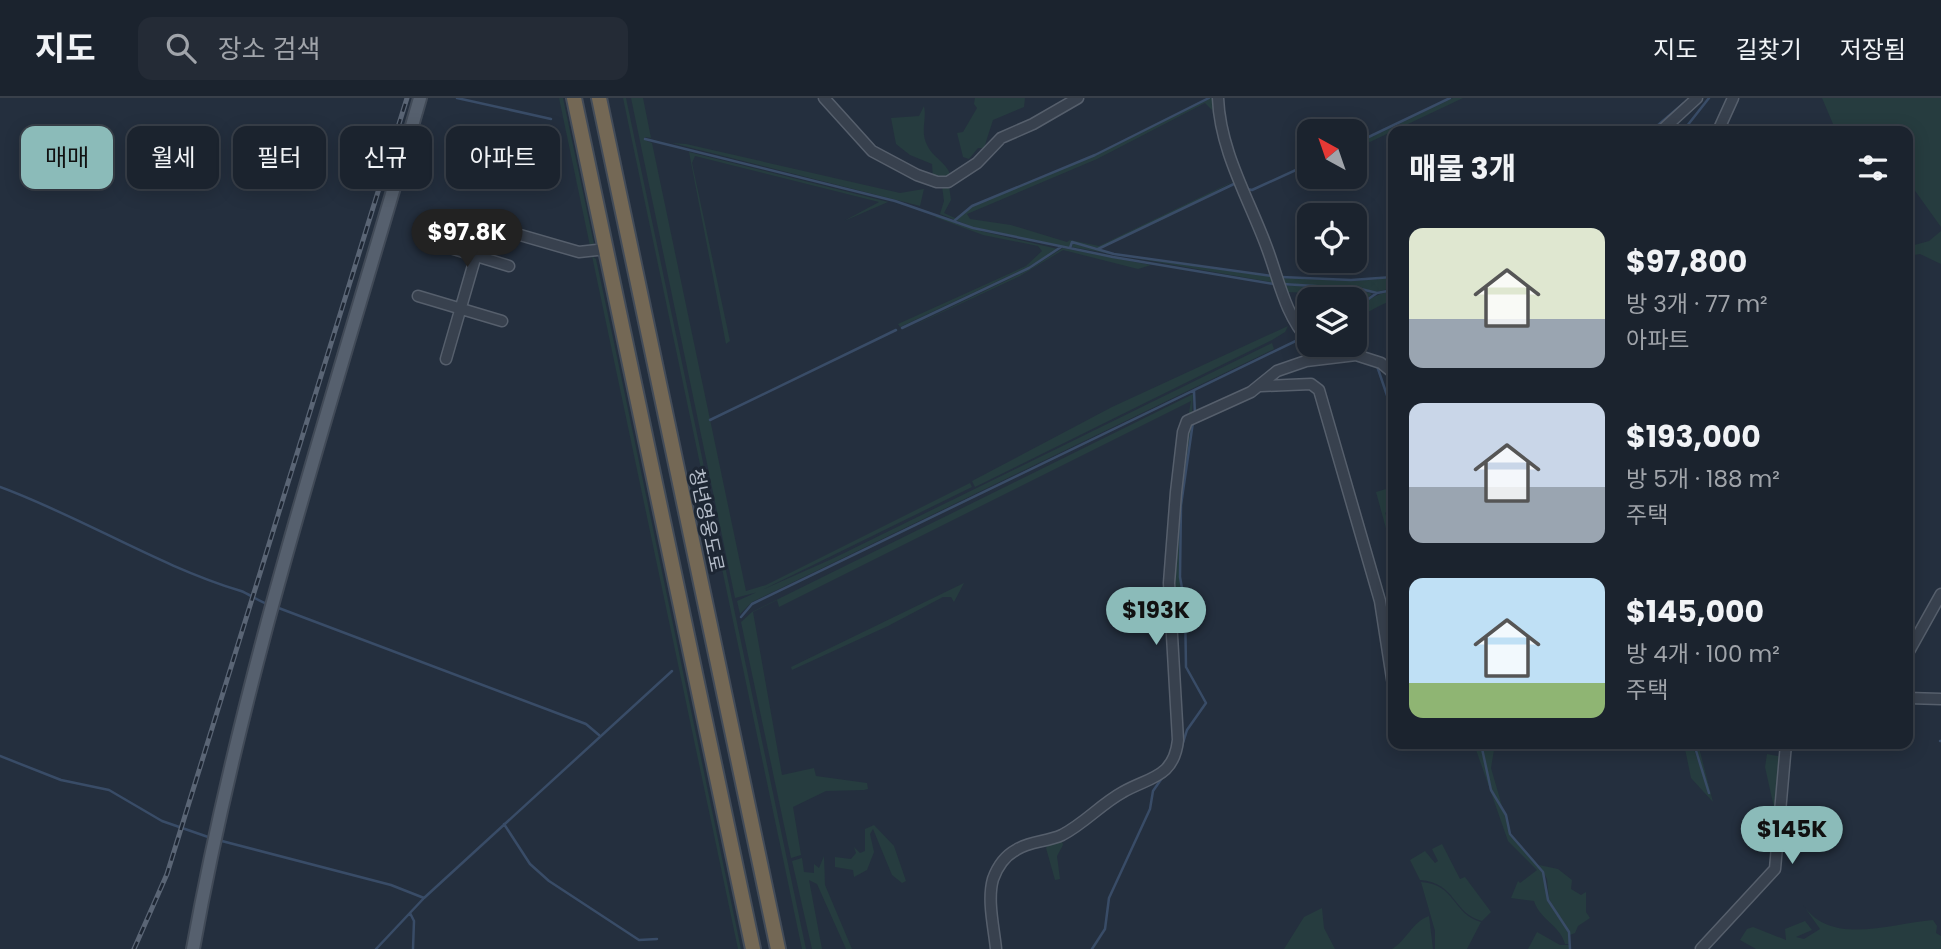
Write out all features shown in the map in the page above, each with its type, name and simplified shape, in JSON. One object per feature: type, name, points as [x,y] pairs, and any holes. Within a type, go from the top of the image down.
[{"type":"highway","points":[[574,98],[753,949]]},
{"type":"highway","name":"청년영웅도로","points":[[599,98],[778,949]]},
{"type":"main road","points":[[193,949],[213,837],[253,668],[420,98]]},
{"type":"street","points":[[824,98],[872,150],[937,182],[948,182],[977,163],[1000,138],[1033,124],[1078,98]]},
{"type":"street","points":[[1218,98],[1219,124],[1291,317],[1297,325]]},
{"type":"street","points":[[1666,126],[1697,98]]},
{"type":"street","points":[[1720,126],[1733,98]]},
{"type":"street","points":[[458,217],[579,252],[606,248]]},
{"type":"street","points":[[446,359],[485,224]]},
{"type":"street","points":[[434,243],[509,266]]},
{"type":"street","points":[[418,296],[502,321]]},
{"type":"street","points":[[996,949],[993,878],[1006,858],[1018,848],[1057,837],[1083,824],[1127,790],[1150,782],[1159,776],[1175,752],[1178,740],[1169,583],[1183,432],[1187,421],[1219,409],[1261,386],[1269,377],[1289,366],[1328,357]]},
{"type":"street","points":[[1367,357],[1388,370]]},
{"type":"street","points":[[1261,386],[1311,384],[1320,390],[1380,601],[1388,653]]},
{"type":"street","points":[[1913,644],[1941,594]]},
{"type":"street","points":[[1913,698],[1941,699]]},
{"type":"street","points":[[1701,949],[1775,869],[1786,749]]},
{"type":"green space","points":[[559,98],[563,98],[594,244],[590,246]]},
{"type":"green space","points":[[623,98],[626,98],[806,949],[802,949]]},
{"type":"green space","points":[[631,98],[643,98],[651,138],[645,137],[645,140],[652,143],[746,591],[766,585],[970,483],[972,487],[758,592],[735,598]]},
{"type":"green space","points":[[975,98],[1025,98],[1024,107],[993,120],[984,148],[978,148],[969,159],[963,157],[957,133],[963,132],[977,108],[974,104]]},
{"type":"green space","points":[[1215,98],[1215,113],[1205,103],[1097,159],[967,214],[970,219],[1011,225],[1067,242],[1070,240],[1099,246],[1236,180],[1164,219],[1098,248],[1072,242],[1070,248],[973,227],[940,214],[944,201],[942,186],[1005,140],[975,169],[949,186],[951,200],[944,213],[957,219],[972,206],[1096,155]]},
{"type":"green space","points":[[1453,98],[1463,98],[1404,126],[1395,126]]},
{"type":"green space","points":[[1822,98],[1941,98],[1941,227],[1913,188],[1913,126],[1834,126]]},
{"type":"green space","points":[[924,106],[925,140],[951,177],[933,178],[932,164],[910,155],[896,144],[891,118],[919,116]]},
{"type":"green space","points":[[1388,129],[1388,133],[1367,143],[1367,139]]},
{"type":"green space","points":[[672,143],[900,193],[924,189],[920,206]]},
{"type":"green space","points":[[689,152],[936,214],[888,202],[844,221],[879,202],[695,156],[692,163],[730,341],[726,344]]},
{"type":"green space","points":[[935,217],[981,231],[1058,249],[1028,267],[900,327],[898,324],[1026,266],[1042,251],[1038,246],[983,235]]},
{"type":"green space","points":[[1941,231],[1941,264],[1920,254],[1913,255],[1913,245],[1929,241]]},
{"type":"green space","points":[[1073,243],[1109,254],[1072,247]]},
{"type":"green space","points":[[1063,248],[1151,265],[1138,269],[1063,250],[1020,276],[902,331],[1030,269]]},
{"type":"green space","points":[[592,256],[596,259],[616,352],[741,949],[738,949]]},
{"type":"green space","points":[[1129,257],[1274,277],[1276,283]]},
{"type":"green space","points":[[1279,278],[1352,281],[1388,278],[1388,289],[1376,292],[1367,290],[1367,287],[1281,283]]},
{"type":"green space","points":[[1281,285],[1313,287],[1297,287],[1297,292],[1283,292]]},
{"type":"green space","points":[[1388,292],[1388,302],[1367,312],[1367,302]]},
{"type":"green space","points":[[1288,326],[1285,332],[1272,340],[975,487],[972,481],[1112,407]]},
{"type":"green space","points":[[1272,343],[1274,349],[752,602],[740,614],[737,601],[834,558]]},
{"type":"green space","points":[[1193,394],[1192,417],[1188,418],[1191,401],[779,607],[777,600],[753,612],[782,775],[814,768],[816,776],[867,783],[868,789],[826,791],[793,807],[801,855],[791,858],[741,622],[752,612]]},
{"type":"green space","points":[[1193,422],[1180,536],[1184,605],[1172,606],[1184,432]]},
{"type":"green space","points":[[1388,488],[1388,511],[1385,513],[1388,536],[1376,492]]},
{"type":"green space","points":[[964,583],[954,602],[951,597],[943,597],[888,626],[792,670],[791,667]]},
{"type":"green space","points":[[1476,749],[1481,749],[1491,790],[1505,815],[1509,834],[1543,873],[1548,900],[1568,932],[1570,944],[1565,944],[1559,932],[1534,901],[1511,898],[1518,881],[1520,883],[1537,870],[1508,841]]},
{"type":"green space","points":[[1482,749],[1494,749],[1491,768],[1502,806],[1492,790]]},
{"type":"green space","points":[[1685,749],[1694,749],[1711,798],[1696,749],[1699,749],[1713,802],[1691,778]]},
{"type":"green space","points":[[1767,754],[1782,757],[1776,847],[1775,812],[1765,767]]},
{"type":"green space","points":[[874,825],[894,846],[906,881],[902,883],[892,875],[873,829],[870,834],[874,852],[867,870],[854,877],[853,870],[835,867],[835,857],[851,859],[856,853],[854,847],[860,853],[865,851],[865,829]]},
{"type":"green space","points":[[1052,840],[1062,840],[1063,845],[1057,856],[1060,879],[1055,880],[1046,848]]},
{"type":"green space","points":[[1442,844],[1460,879],[1465,877],[1491,912],[1482,921],[1465,912],[1441,887],[1420,880],[1410,860],[1425,851],[1435,863],[1438,861],[1432,849]]},
{"type":"green space","points":[[824,856],[825,885],[852,949],[846,949],[817,884],[809,880],[822,949],[812,949],[792,861],[802,858],[804,872],[814,873],[814,864],[819,868]]},
{"type":"green space","points":[[1539,865],[1558,869],[1572,880],[1571,889],[1581,895],[1586,892],[1586,912],[1590,918],[1578,926],[1575,933],[1570,935],[1549,899],[1547,879]]},
{"type":"green space","points":[[1421,882],[1441,888],[1464,913],[1481,922],[1467,949],[1435,949],[1435,931]]},
{"type":"green space","points":[[1803,905],[1815,918],[1846,929],[1881,928],[1933,920],[1937,926],[1936,933],[1941,936],[1941,949],[1756,949],[1740,940],[1747,929],[1753,927],[1786,940],[1785,929],[1805,921],[1812,930],[1796,937],[1804,939],[1820,929]]},
{"type":"green space","points":[[1322,908],[1324,928],[1335,949],[1284,949],[1304,917]]},
{"type":"green space","points":[[1429,916],[1433,949],[1392,949],[1418,922]]},
{"type":"green space","points":[[1537,932],[1560,945],[1570,945],[1570,949],[1528,949]]},
{"type":"waterway","points":[[457,98],[551,119]]},
{"type":"waterway","points":[[954,221],[972,206],[1095,155],[1209,98]]},
{"type":"waterway","points":[[1392,126],[1450,98]]},
{"type":"waterway","points":[[1687,126],[1709,98]]},
{"type":"waterway","points":[[1657,126],[1684,103]]},
{"type":"waterway","points":[[1367,138],[1388,128]]},
{"type":"waterway","points":[[645,139],[895,201],[973,228],[1113,257],[1274,284]]},
{"type":"waterway","points":[[1247,189],[1252,190],[1297,169]]},
{"type":"waterway","points":[[1098,249],[1236,183]]},
{"type":"waterway","points":[[1070,248],[1072,242],[1114,254],[1272,276]]},
{"type":"waterway","points":[[902,328],[1029,268],[1061,247]]},
{"type":"waterway","points":[[1281,277],[1351,280],[1388,277]]},
{"type":"waterway","points":[[1283,284],[1361,289],[1377,293]]},
{"type":"waterway","points":[[1367,300],[1377,293],[1388,291]]},
{"type":"waterway","points":[[710,420],[896,330]]},
{"type":"waterway","points":[[741,617],[752,604],[1297,340]]},
{"type":"waterway","points":[[1377,366],[1388,398]]},
{"type":"waterway","points":[[1194,391],[1195,415]]},
{"type":"waterway","points":[[1182,746],[1187,730],[1206,703],[1186,667],[1185,605],[1180,577],[1181,505],[1193,422]]},
{"type":"waterway","points":[[0,487],[61,512],[150,555],[270,605]]},
{"type":"waterway","points":[[276,607],[586,724],[599,735]]},
{"type":"waterway","points":[[376,949],[424,898],[672,671]]},
{"type":"waterway","points":[[1482,749],[1491,790],[1506,815],[1510,834],[1543,872],[1548,900],[1569,932],[1570,949]]},
{"type":"waterway","points":[[1696,749],[1709,793]]},
{"type":"waterway","points":[[0,756],[61,780],[109,790],[162,821],[211,838]]},
{"type":"waterway","points":[[1092,949],[1105,929],[1109,898],[1150,809],[1153,791],[1162,778]]},
{"type":"waterway","points":[[504,824],[530,864],[549,881],[639,940],[657,939]]},
{"type":"waterway","points":[[218,840],[391,885],[424,898]]},
{"type":"waterway","points":[[410,913],[414,921],[413,949]]},
{"type":"railway","points":[[134,949],[167,874],[407,98]]}]
